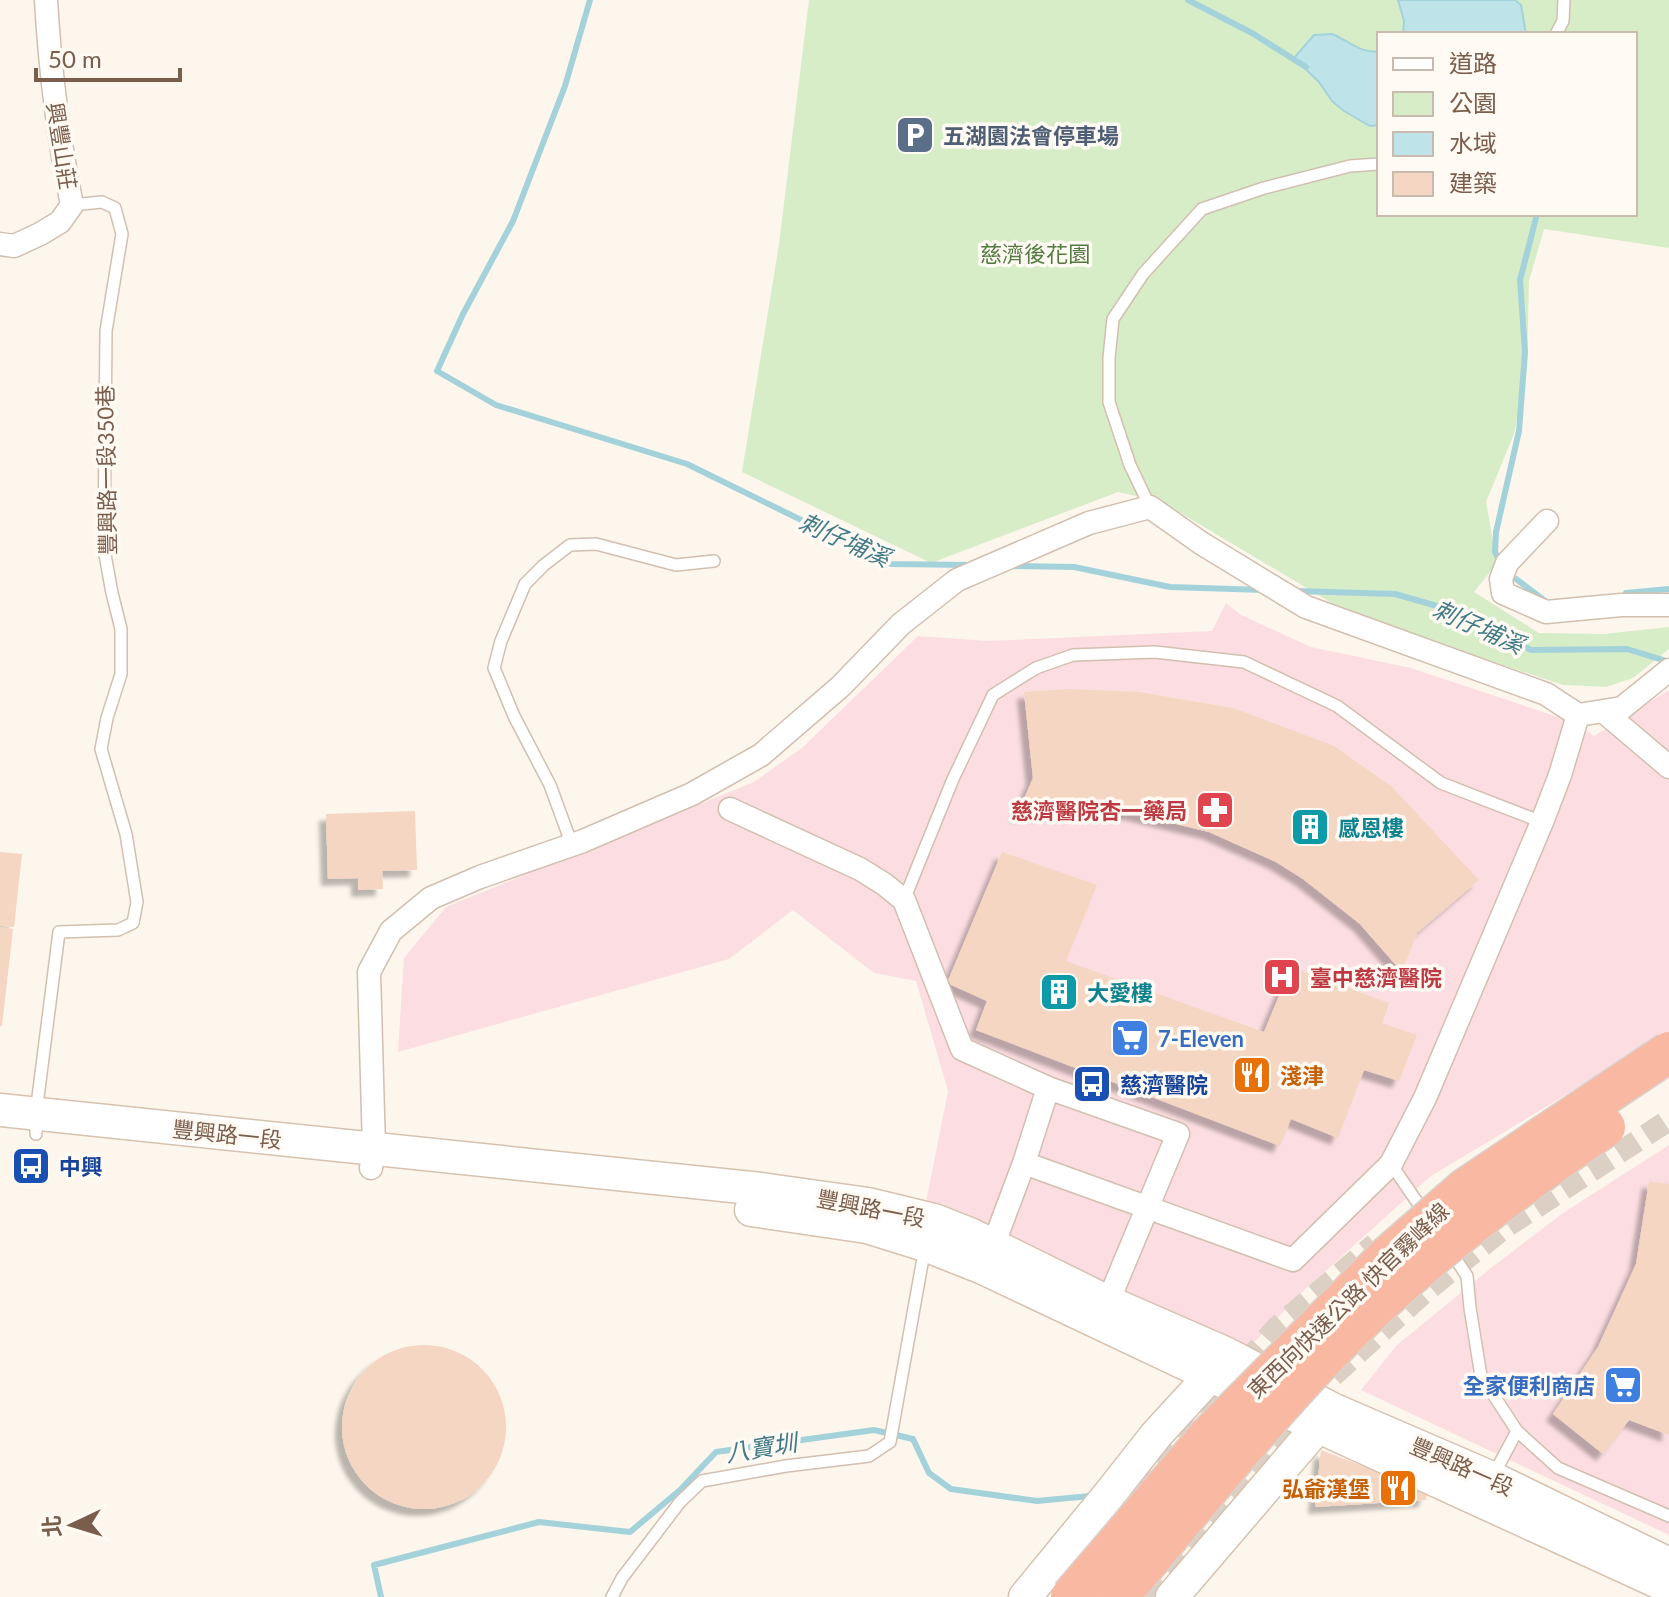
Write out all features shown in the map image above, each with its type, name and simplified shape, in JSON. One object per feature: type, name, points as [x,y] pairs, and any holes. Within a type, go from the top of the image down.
[{"type":"highway","name":"東西向快速公路 快官霧峰線","points":[[1071,1597],[1209,1436],[1388,1256],[1466,1188],[1669,1052]]},
{"type":"highway","name":"東西向快速公路 快官霧峰線","points":[[1118,1597],[1310,1374],[1409,1277],[1488,1212],[1570,1151],[1669,1084]]},
{"type":"street","name":"興豐山莊","points":[[0,244],[14,246],[40,234],[60,222],[72,205],[64,169],[50,59],[46,0]]},
{"type":"street","points":[[373,1159],[369,972],[391,931],[431,898],[480,877],[572,845],[692,794],[761,755],[841,686],[901,624],[957,580],[1089,523],[1150,507],[1201,543],[1306,607],[1546,694],[1578,715],[1622,708],[1669,670]]},
{"type":"street","points":[[1547,521],[1507,563],[1501,579],[1503,593],[1546,612],[1621,605],[1669,605]]},
{"type":"street","points":[[1603,711],[1669,767]]},
{"type":"street","points":[[1024,1163],[1293,1260],[1391,1164],[1425,1098],[1542,822],[1578,715]]},
{"type":"street","points":[[730,809],[860,869],[904,900],[962,1049],[1048,1088],[1178,1134],[1104,1312]]},
{"type":"street","points":[[988,1258],[1048,1088]]},
{"type":"street","name":"豐興路一段","points":[[0,1110],[36,1124],[373,1159],[930,1233],[1218,1364],[1325,1418],[1486,1489],[1669,1564]]},
{"type":"street","name":"豐興路一段","points":[[0,1131],[36,1124]]},
{"type":"street","points":[[1025,1597],[1156,1435],[1218,1364]]},
{"type":"street","points":[[1172,1597],[1325,1418]]},
{"type":"street","name":"豐興路一段","points":[[1486,1489],[1669,1587]]},
{"type":"lane","points":[[1557,32],[1563,21],[1564,0]]},
{"type":"lane","points":[[1150,507],[1130,465],[1109,402],[1113,319],[1143,274],[1202,209],[1264,188],[1350,166],[1377,164]]},
{"type":"lane","name":"豐興路一段350巷","points":[[36,1124],[59,932],[118,930],[133,923],[137,902],[126,834],[101,749],[121,674],[121,629],[104,549],[104,533],[106,331],[122,234],[115,208],[102,202],[72,205]]},
{"type":"lane","points":[[572,845],[550,785],[514,716],[494,668],[501,641],[525,584],[570,545],[596,544],[676,565],[714,561]]},
{"type":"lane","points":[[904,900],[953,779],[993,695],[1036,668],[1073,655],[1155,652],[1244,662],[1337,706],[1469,800],[1542,822]]},
{"type":"lane","points":[[1391,1164],[1434,1226]]},
{"type":"lane","points":[[612,1597],[622,1578],[680,1502],[702,1481],[869,1456],[890,1442],[930,1233]]},
{"type":"lane","points":[[1442,1239],[1467,1276],[1481,1376],[1517,1431],[1558,1468],[1669,1516]]},
{"type":"lane","points":[[1486,1489],[1517,1431]]},
{"type":"shaded area","name":"臺中慈濟醫院","points":[[1226,603],[1241,615],[1311,647],[1411,668],[1576,723],[1594,736],[1669,690],[1669,1033],[1431,1176],[1300,1294],[1249,1348],[1095,1279],[1025,1243],[925,1207],[948,1091],[916,981],[874,973],[793,910],[729,959],[398,1052],[404,958],[446,907],[754,782],[803,747],[918,636],[988,641],[1212,631]]},
{"type":"shaded area","points":[[1669,1145],[1669,1535],[1361,1390],[1397,1345],[1491,1268],[1563,1213]]},
{"type":"green space","name":"慈濟後花園","points":[[809,0],[1669,0],[1669,248],[1544,229],[1529,281],[1527,367],[1514,434],[1486,502],[1497,563],[1474,592],[1539,633],[1604,634],[1669,627],[1669,649],[1633,678],[1606,687],[1563,685],[1352,615],[1162,502],[1118,492],[931,563],[742,472],[779,244]]},
{"type":"water","points":[[1398,0],[1515,0],[1521,5],[1526,32],[1403,32],[1404,21]]},
{"type":"water","points":[[1332,34],[1361,49],[1377,51],[1377,125],[1370,126],[1344,111],[1294,58],[1314,35]]},
{"type":"building","name":"感恩樓","points":[[1070,689],[1139,692],[1233,708],[1334,746],[1391,786],[1479,880],[1417,933],[1402,972],[1360,924],[1303,879],[1276,862],[1209,832],[1131,813],[1084,811],[1017,815],[1033,778],[1024,692]]},
{"type":"building","points":[[415,811],[417,870],[382,871],[383,889],[358,890],[358,878],[328,879],[326,814]]},
{"type":"building","points":[[0,852],[22,854],[14,927],[0,926]]},
{"type":"building","name":"大愛樓","points":[[1002,852],[1097,885],[1066,961],[1264,1032],[1291,967],[1389,1003],[1382,1023],[1417,1035],[1399,1081],[1364,1070],[1338,1138],[1291,1119],[1280,1146],[976,1030],[987,1001],[947,983]]},
{"type":"building","points":[[0,927],[13,929],[2,1026],[0,1026]]},
{"type":"building","points":[[1649,1181],[1669,1184],[1669,1435],[1629,1420],[1603,1454],[1553,1414],[1598,1347],[1636,1264]]},
{"type":"building","points":[[424,1345],[455,1352],[482,1369],[499,1396],[506,1427],[499,1458],[482,1485],[455,1502],[424,1509],[393,1502],[366,1485],[349,1458],[342,1427],[349,1396],[366,1369],[393,1352]]},
{"type":"building","points":[[1321,1450],[1427,1491],[1426,1500],[1315,1507]]},
{"type":"waterway","name":"刺仔埔溪","points":[[590,0],[565,86],[513,221],[463,314],[437,371],[496,405],[687,464],[891,564],[970,565]]},
{"type":"waterway","points":[[1188,0],[1252,33],[1306,67]]},
{"type":"waterway","points":[[1501,563],[1495,552],[1496,532],[1519,431],[1525,352],[1520,280],[1536,216]]},
{"type":"waterway","name":"刺仔埔溪","points":[[1009,566],[1074,567],[1170,587],[1264,590]]},
{"type":"waterway","points":[[1516,579],[1545,601]]},
{"type":"waterway","points":[[1626,593],[1669,589]]},
{"type":"waterway","name":"刺仔埔溪","points":[[1295,591],[1395,594],[1451,610],[1531,650],[1627,649],[1669,662]]},
{"type":"waterway","name":"八寶圳","points":[[381,1597],[374,1565],[539,1522],[630,1532],[680,1490],[716,1452],[874,1430],[913,1439],[929,1473],[951,1489],[1037,1501],[1090,1496]]},
{"type":"tunnel","points":[[1333,1376],[1425,1292],[1503,1229],[1669,1120]]},
{"type":"tunnel","points":[[1138,1489],[1277,1327],[1375,1244]]},
{"type":"tunnel","points":[[1147,1597],[1305,1407]]},
{"type":"place","name":"五湖園法會停車場","points":[[915,135]]},
{"type":"place","name":"慈濟醫院杏一藥局","points":[[1215,810]]},
{"type":"place","name":"感恩樓","points":[[1310,827]]},
{"type":"place","name":"臺中慈濟醫院","points":[[1282,977]]},
{"type":"place","name":"大愛樓","points":[[1059,992]]},
{"type":"place","name":"7-Eleven","points":[[1130,1038]]},
{"type":"place","name":"淺津","points":[[1252,1075]]},
{"type":"place","name":"慈濟醫院","points":[[1092,1084]]},
{"type":"place","name":"中興","points":[[31,1166]]},
{"type":"place","name":"全家便利商店","points":[[1623,1385]]},
{"type":"place","name":"弘爺漢堡","points":[[1398,1488]]}]
